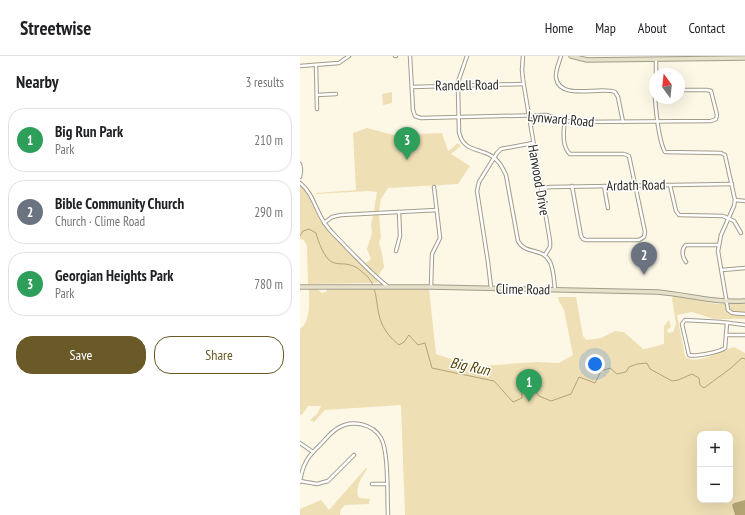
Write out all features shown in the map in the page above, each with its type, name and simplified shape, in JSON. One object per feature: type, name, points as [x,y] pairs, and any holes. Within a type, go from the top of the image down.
[{"type":"main road","points":[[572,56],[587,60],[656,57],[745,58]]},
{"type":"main road","name":"Clime Road","points":[[300,287],[388,286],[658,292],[727,302],[745,301]]},
{"type":"street","points":[[300,66],[339,63],[350,56]]},
{"type":"street","points":[[410,56],[412,87]]},
{"type":"street","points":[[467,56],[458,86],[460,139],[464,144],[494,158],[502,166],[506,175],[519,244],[524,249],[540,252],[545,255],[552,265],[555,290]]},
{"type":"street","name":"Harwood Drive","points":[[523,56],[523,84],[550,241],[550,247],[545,255]]},
{"type":"street","points":[[561,56],[556,74],[556,78],[560,85],[566,90],[616,92],[623,122]]},
{"type":"street","points":[[656,57],[656,68]]},
{"type":"street","points":[[316,65],[317,109]]},
{"type":"street","name":"Randell Road","points":[[412,87],[523,84]]},
{"type":"street","name":"Lynward Road","points":[[412,87],[413,110],[415,116],[421,118],[550,115],[565,121],[577,122],[658,122],[713,121],[717,117],[712,92],[709,90],[685,90]]},
{"type":"street","points":[[317,95],[336,94]]},
{"type":"street","points":[[656,104],[664,151],[667,153],[724,154],[735,200],[734,206],[721,235],[718,251],[728,310],[730,312],[745,314]]},
{"type":"street","points":[[565,121],[564,131],[568,152],[574,155],[627,154],[630,158],[644,237],[639,240],[583,239],[581,236],[572,186]]},
{"type":"street","points":[[491,288],[476,191],[477,184],[501,149],[533,143]]},
{"type":"street","points":[[300,164],[300,177]]},
{"type":"street","points":[[300,183],[312,197],[324,223],[373,274],[388,286]]},
{"type":"street","name":"Ardath Road","points":[[541,188],[572,186],[732,184]]},
{"type":"street","points":[[670,185],[676,211],[679,215],[718,215],[735,222],[741,233]]},
{"type":"street","points":[[604,186],[608,208]]},
{"type":"street","points":[[430,287],[432,254],[440,238],[434,187]]},
{"type":"street","points":[[735,200],[745,201]]},
{"type":"street","points":[[324,223],[332,217],[341,215],[437,210]]},
{"type":"street","points":[[396,251],[400,236],[399,212]]},
{"type":"street","points":[[686,262],[684,259],[683,250],[686,245],[719,245]]},
{"type":"street","points":[[722,270],[745,268]]},
{"type":"street","points":[[727,323],[726,345],[722,350],[692,356],[689,355],[682,324],[687,320],[727,323],[745,325]]},
{"type":"street","points":[[726,335],[745,335]]},
{"type":"street","points":[[354,455],[328,481],[317,484],[300,482],[305,464],[313,452],[332,432],[340,426],[348,424],[356,423],[367,426],[378,434],[384,445],[388,515]]},
{"type":"street","points":[[300,442],[313,452]]},
{"type":"street","points":[[372,484],[386,484]]},
{"type":"shaded area","points":[[392,92],[392,103],[383,105],[382,94]]},
{"type":"shaded area","points":[[367,128],[394,135],[442,133],[448,151],[458,143],[461,146],[451,154],[470,166],[458,184],[388,188],[381,199],[379,211],[374,210],[377,192],[369,191],[316,194],[356,190],[353,133]]},
{"type":"shaded area","points":[[300,185],[308,195],[325,227],[377,280],[378,283],[308,284],[307,246],[304,240],[300,239]]},
{"type":"shaded area","points":[[379,215],[381,237],[379,243],[384,267],[378,276],[365,264],[371,259],[367,249],[372,233],[371,224],[373,216]]},
{"type":"shaded area","points":[[309,289],[317,289],[322,293],[326,292],[328,289],[429,289],[436,354],[463,363],[481,366],[537,362],[559,363],[573,355],[564,310],[558,297],[576,297],[583,336],[586,340],[601,338],[615,331],[624,332],[643,349],[664,344],[664,326],[669,320],[671,327],[667,330],[668,333],[673,332],[676,324],[672,299],[673,296],[718,304],[745,304],[745,319],[714,319],[692,312],[677,315],[685,356],[689,359],[701,359],[734,347],[745,353],[745,500],[732,505],[735,515],[405,515],[401,405],[325,410],[314,422],[310,420],[317,414],[321,406],[308,406],[302,415],[300,414],[300,329],[304,326],[308,316]]},
{"type":"shaded area","points":[[366,468],[367,469],[357,490],[359,498],[370,499],[369,504],[345,505],[341,509],[340,515],[300,515],[300,509],[321,500],[329,510]]},
{"type":"shaded area","points":[[745,500],[745,515],[735,515],[732,505]]},
{"type":"waterway","name":"Big Run","points":[[300,236],[303,231],[309,229],[316,233],[322,249],[329,260],[334,263],[353,266],[368,277],[374,288],[378,312],[382,324],[389,336],[399,345],[404,342],[409,335],[418,345],[425,343],[432,368],[494,381],[513,402],[522,398],[521,382],[528,381],[539,396],[551,401],[571,394],[579,377],[595,383],[601,371],[610,368],[617,374],[626,372],[629,367],[637,364],[647,363],[650,369],[672,381],[692,374],[699,378],[700,385],[704,388],[742,358],[745,359]]},
{"type":"place","name":"Georgian Heights Park","points":[[407,160]]},
{"type":"place","name":"Bible Community Church","points":[[644,275]]},
{"type":"place","name":"Big Run Park","points":[[529,402]]}]
